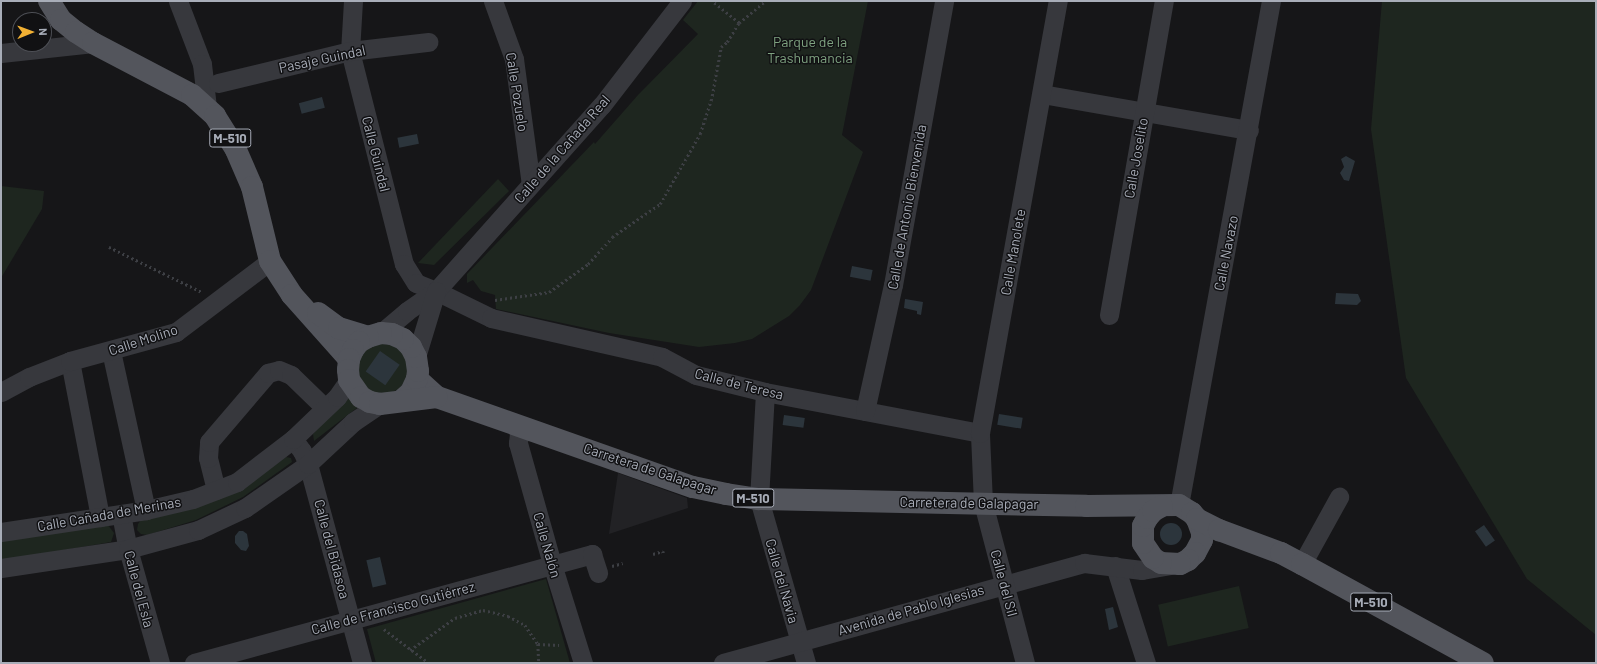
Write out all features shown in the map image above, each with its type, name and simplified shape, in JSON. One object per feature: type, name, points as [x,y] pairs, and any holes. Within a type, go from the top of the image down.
[{"type":"main road","name":"M-510","points":[[49,1],[61,20],[76,32],[93,43],[192,95],[207,107],[226,132],[236,150],[252,187],[270,261],[292,295],[349,370],[361,397],[370,402],[391,403],[437,397]]},
{"type":"main road","name":"M-510","points":[[292,295],[339,328],[374,335],[392,334],[403,339],[411,347],[416,357]]},
{"type":"main road","points":[[349,370],[359,342],[374,335]]},
{"type":"main road","points":[[391,403],[412,392],[418,371],[416,357]]},
{"type":"main road","name":"M-510","points":[[417,378],[437,397]]},
{"type":"main road","name":"Carretera de Galapagar","points":[[437,397],[693,487],[726,494],[759,498],[1086,506]]},
{"type":"main road","name":"M-510","points":[[1086,506],[1170,506],[1186,508],[1198,519],[1219,530],[1257,544],[1302,564],[1483,663]]},
{"type":"main road","name":"M-510","points":[[1086,506],[1111,512],[1121,517],[1143,552],[1161,563],[1180,564],[1188,560],[1196,553],[1225,545],[1257,544]]},
{"type":"main road","points":[[1143,552],[1147,518],[1153,511],[1170,506]]},
{"type":"main road","points":[[1196,553],[1202,540],[1202,533],[1198,519]]},
{"type":"street","points":[[178,1],[202,64],[207,107]]},
{"type":"street","name":"Calle Guindal","points":[[353,1],[350,51],[404,264],[416,283],[436,291]]},
{"type":"street","name":"Calle Pozuelo","points":[[493,1],[514,59],[531,184]]},
{"type":"street","name":"Calle de Antonio Bienvenida","points":[[866,411],[893,285],[944,1]]},
{"type":"street","name":"Calle Manolete","points":[[983,503],[980,433],[1058,1]]},
{"type":"street","name":"Calle Joselito","points":[[1109,315],[1164,1]]},
{"type":"street","name":"Calle Navazo","points":[[1170,506],[1249,130],[1271,1]]},
{"type":"street","name":"Calle de la Cañada Real","points":[[374,335],[436,291],[602,105],[680,2]]},
{"type":"street","points":[[54,47],[61,20]]},
{"type":"street","name":"Pasaje Guindal","points":[[218,83],[350,51],[428,42]]},
{"type":"street","points":[[1,53],[93,43]]},
{"type":"street","points":[[1042,94],[1249,130]]},
{"type":"street","name":"Calle Molino","points":[[1,392],[29,377],[70,361],[176,332],[270,261]]},
{"type":"street","name":"Calle de la Cañada Real","points":[[416,357],[436,291]]},
{"type":"street","name":"Calle de Teresa","points":[[436,291],[491,318],[662,357],[696,375],[765,392],[980,433]]},
{"type":"street","points":[[111,351],[146,510]]},
{"type":"street","points":[[70,361],[100,517]]},
{"type":"street","points":[[216,490],[208,458],[209,442],[268,373],[279,370],[291,375],[326,408]]},
{"type":"street","name":"Calle Cañada de Merinas","points":[[1,532],[146,510],[193,499],[236,482],[293,439],[326,408],[349,370]]},
{"type":"street","name":"Calle del Navia","points":[[765,392],[759,498],[806,663]]},
{"type":"street","points":[[1,568],[128,549],[198,530],[245,508],[308,464],[353,422],[391,403]]},
{"type":"street","name":"Calle Nalón","points":[[520,426],[518,443],[552,564],[583,663]]},
{"type":"street","name":"Calle del Bidasoa","points":[[293,439],[302,451],[308,464],[358,617],[362,663]]},
{"type":"street","points":[[1302,564],[1340,497]]},
{"type":"street","name":"Calle del Sil","points":[[983,503],[1025,663]]},
{"type":"street","name":"Calle del Esla","points":[[122,514],[128,549],[160,663]]},
{"type":"street","points":[[1133,615],[1136,581],[1143,552]]},
{"type":"street","name":"Avenida de Pablo Iglesias","points":[[723,663],[1004,584],[1084,564],[1107,565],[1136,558],[1143,552]]},
{"type":"street","name":"Calle de Francisco Gutiérrez","points":[[194,663],[596,553],[605,571]]},
{"type":"street","points":[[1107,565],[1133,615],[1146,663]]},
{"type":"path","points":[[712,1],[739,23]]},
{"type":"path","points":[[495,300],[550,292],[588,264],[612,236],[660,204],[700,134],[712,96],[721,47],[727,42],[739,23],[765,1]]},
{"type":"path","points":[[109,247],[218,300]]},
{"type":"path","points":[[653,554],[663,551],[664,555]]},
{"type":"path","points":[[605,571],[611,566],[623,563]]},
{"type":"path","points":[[410,650],[455,618],[483,610],[508,616],[525,625],[538,644],[539,663]]},
{"type":"path","points":[[358,617],[429,663]]},
{"type":"path","points":[[538,644],[558,645]]},
{"type":"shaded area","points":[[322,97],[325,108],[302,114],[299,103]]},
{"type":"shaded area","points":[[417,134],[419,144],[399,148],[397,138]]},
{"type":"shaded area","points":[[1346,156],[1355,161],[1349,181],[1344,180],[1340,173],[1344,167],[1341,159]]},
{"type":"shaded area","points":[[852,266],[873,270],[871,281],[850,277]]},
{"type":"shaded area","points":[[1336,293],[1358,294],[1361,301],[1357,305],[1335,304]]},
{"type":"shaded area","points":[[905,299],[923,302],[921,315],[917,314],[917,311],[904,308]]},
{"type":"shaded area","points":[[380,351],[400,365],[385,385],[366,371]]},
{"type":"shaded area","points":[[999,414],[1023,418],[1021,429],[997,425]]},
{"type":"shaded area","points":[[784,415],[805,418],[803,428],[783,425]]},
{"type":"shaded area","points":[[618,473],[687,498],[688,508],[609,534]]},
{"type":"shaded area","points":[[1171,523],[1179,526],[1182,534],[1179,542],[1171,545],[1163,542],[1160,534],[1163,526]]},
{"type":"shaded area","points":[[1484,525],[1495,541],[1486,547],[1475,531]]},
{"type":"shaded area","points":[[239,531],[243,531],[247,534],[249,546],[246,551],[241,550],[235,543],[235,536]]},
{"type":"shaded area","points":[[380,557],[386,584],[373,587],[366,560]]},
{"type":"shaded area","points":[[1113,607],[1118,627],[1109,630],[1105,609]]},
{"type":"green space","name":"Parque de la Trashumancia","points":[[698,1],[868,1],[842,135],[863,152],[811,290],[800,305],[789,316],[752,339],[735,343],[699,347],[609,333],[496,309],[495,295],[481,291],[473,280],[467,283],[467,274],[594,142],[595,144],[638,95],[698,34],[683,20]]},
{"type":"green space","points":[[1382,1],[1596,1],[1596,635],[1527,579],[1406,378],[1371,129]]},
{"type":"green space","points":[[498,179],[509,191],[434,265],[418,263]]},
{"type":"green space","points":[[1,186],[44,191],[42,209],[1,278]]},
{"type":"green space","points":[[383,344],[397,348],[404,355],[408,369],[404,383],[397,390],[383,394],[369,390],[362,383],[358,369],[362,355],[369,348]]},
{"type":"green space","points":[[347,397],[358,407],[314,441],[313,434]]},
{"type":"green space","points":[[286,457],[291,458],[292,462],[243,497],[196,520],[147,535],[141,534],[137,530],[138,524],[141,520],[240,490]]},
{"type":"green space","points":[[108,525],[114,533],[111,542],[1,561],[1,540]]},
{"type":"green space","points":[[546,579],[570,663],[376,663],[367,629]]},
{"type":"green space","points":[[1239,586],[1249,628],[1168,647],[1158,605]]}]
